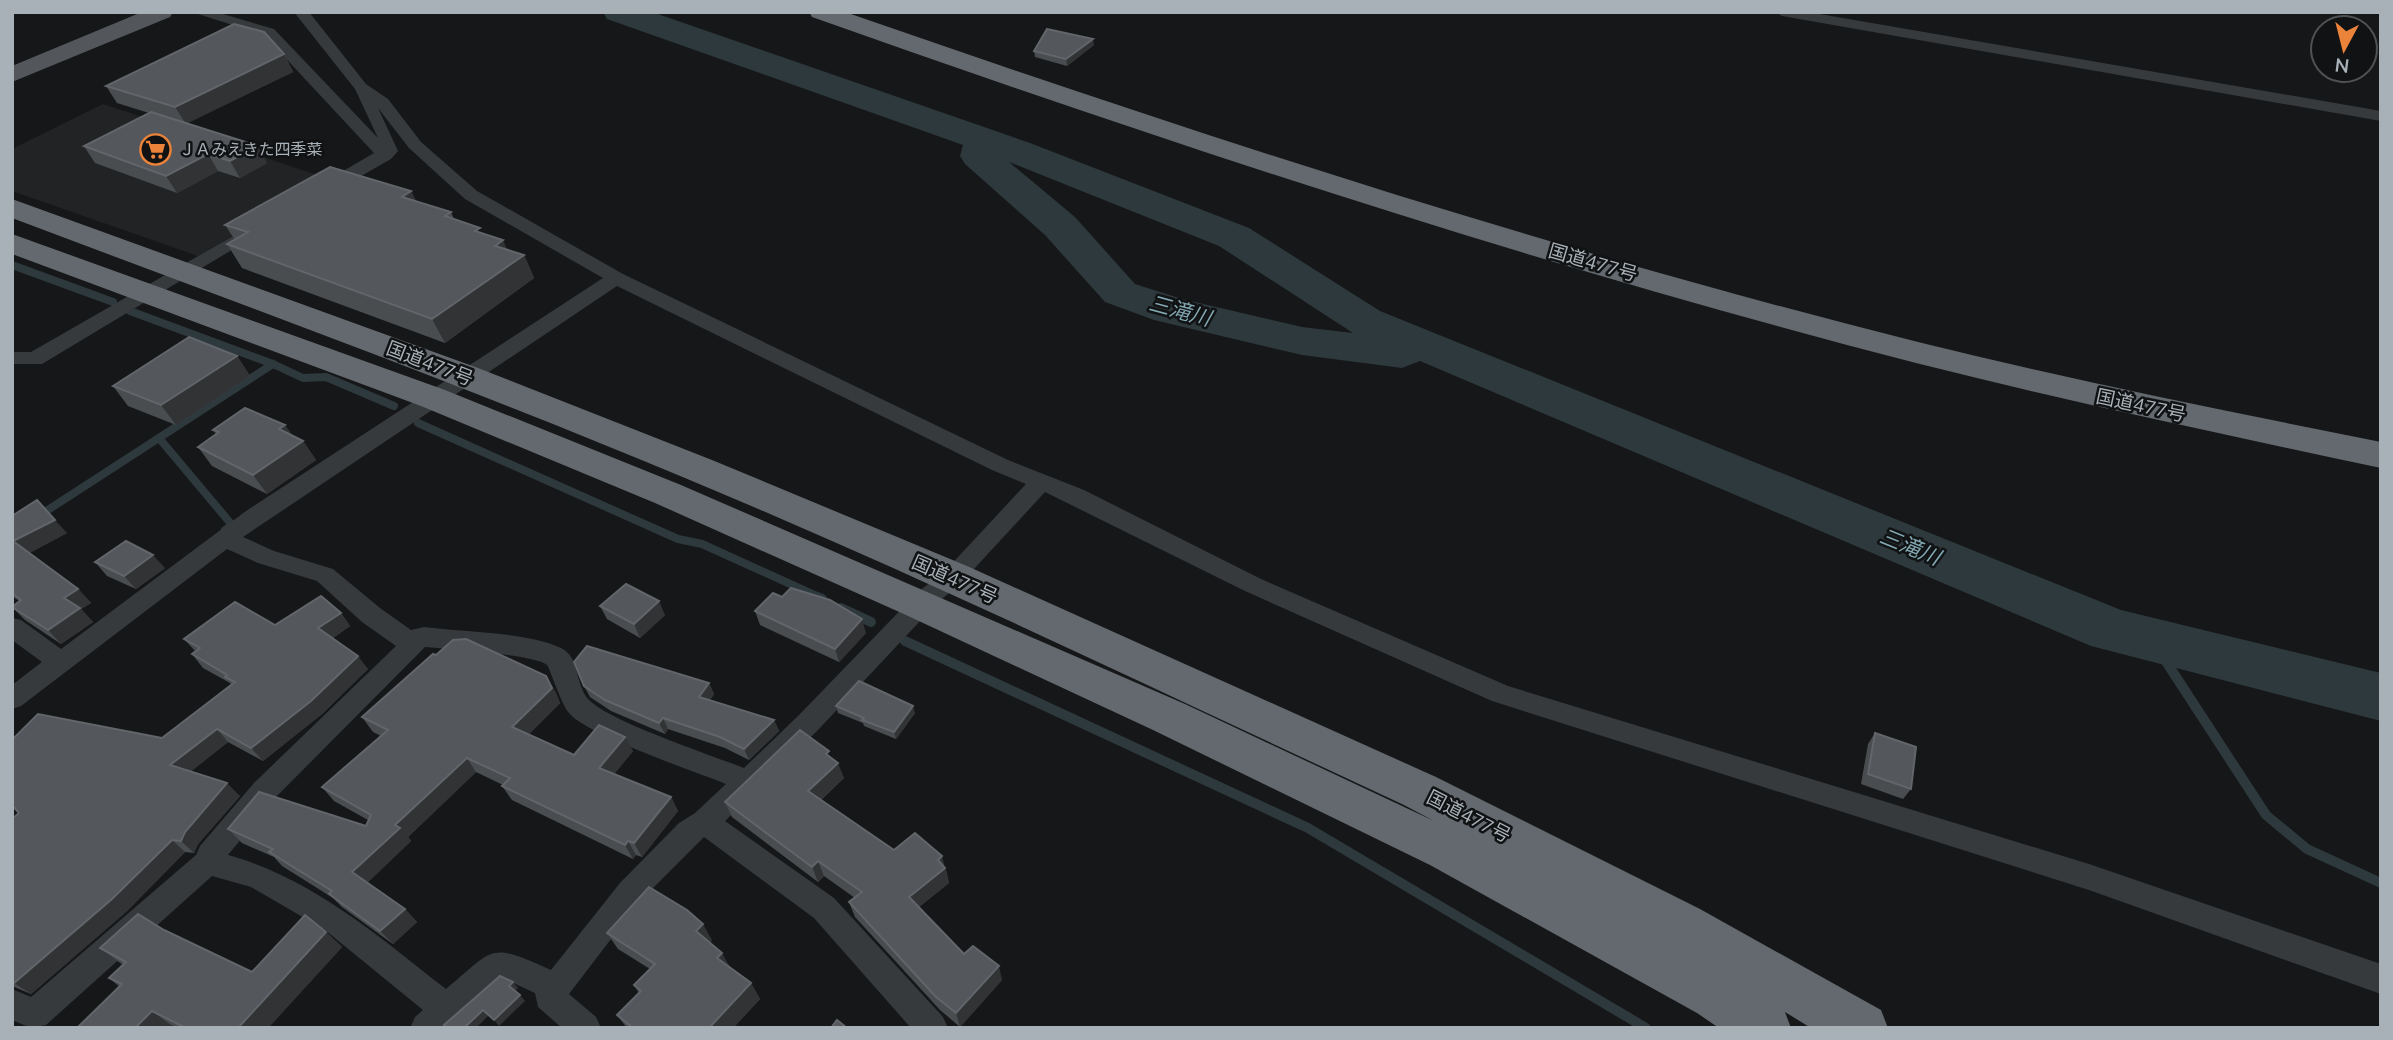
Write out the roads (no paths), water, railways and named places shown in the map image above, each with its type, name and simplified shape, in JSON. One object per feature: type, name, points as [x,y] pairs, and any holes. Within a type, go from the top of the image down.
[{"type":"highway","name":"国道477号","points":[[821,12],[1086,105],[1424,212],[1661,282],[1917,352],[2104,397],[2381,456]]},
{"type":"highway","name":"国道477号","points":[[12,208],[182,270],[449,387],[668,495],[920,604],[1170,718],[1447,850],[1715,995],[1765,1028]]},
{"type":"highway","name":"国道477号","points":[[12,243],[146,292],[449,387],[711,474],[953,577],[1420,791],[1682,925],[1862,1028]]},
{"type":"main road","points":[[12,75],[162,12]]},
{"type":"street","points":[[199,12],[269,32],[385,155]]},
{"type":"street","points":[[301,12],[361,87],[382,102],[415,145],[471,195],[616,278],[1041,482],[1076,496],[1253,584],[1501,694],[2089,877],[2381,979]]},
{"type":"street","points":[[1782,12],[2381,116]]},
{"type":"street","points":[[313,195],[390,151],[387,137],[369,109],[361,87]]},
{"type":"street","points":[[12,358],[35,359],[265,223]]},
{"type":"street","points":[[12,699],[226,539],[449,387],[616,278]]},
{"type":"street","points":[[586,1028],[549,996],[630,892],[690,832],[705,822],[809,722],[920,604],[953,577],[1041,482]]},
{"type":"street","points":[[12,1004],[35,1014],[208,862],[210,855],[264,791],[412,645],[371,615],[325,575],[266,557],[226,539]]},
{"type":"street","points":[[12,627],[62,663]]},
{"type":"street","points":[[407,641],[425,637],[527,649],[554,656],[561,662],[566,687],[579,707],[603,723],[747,781]]},
{"type":"street","points":[[705,822],[824,908],[932,1028]]},
{"type":"street","points":[[208,862],[258,876],[335,920],[436,1018],[498,965],[507,965],[555,987]]},
{"type":"waterway","name":"三滝川","points":[[619,12],[1016,151],[1234,237],[1364,321],[2111,630],[2381,697]]},
{"type":"waterway","name":"三滝川","points":[[981,146],[979,156],[1060,226],[1120,293],[1170,310],[1302,341],[1402,353]]},
{"type":"waterway","points":[[12,265],[113,302]]},
{"type":"waterway","points":[[130,311],[273,364]]},
{"type":"waterway","points":[[37,517],[273,364]]},
{"type":"waterway","points":[[273,364],[303,378],[326,377],[394,406]]},
{"type":"waterway","points":[[418,423],[678,539],[702,544],[821,598]]},
{"type":"waterway","points":[[159,438],[232,525],[225,530]]},
{"type":"waterway","points":[[817,597],[822,599]]},
{"type":"waterway","points":[[841,608],[871,622]]},
{"type":"waterway","points":[[2152,640],[2266,815],[2307,849],[2381,883]]},
{"type":"waterway","points":[[905,641],[1308,828],[1646,1028]]},
{"type":"place","name":"ＪＡみえきた四季菜","points":[[156,149]]}]
